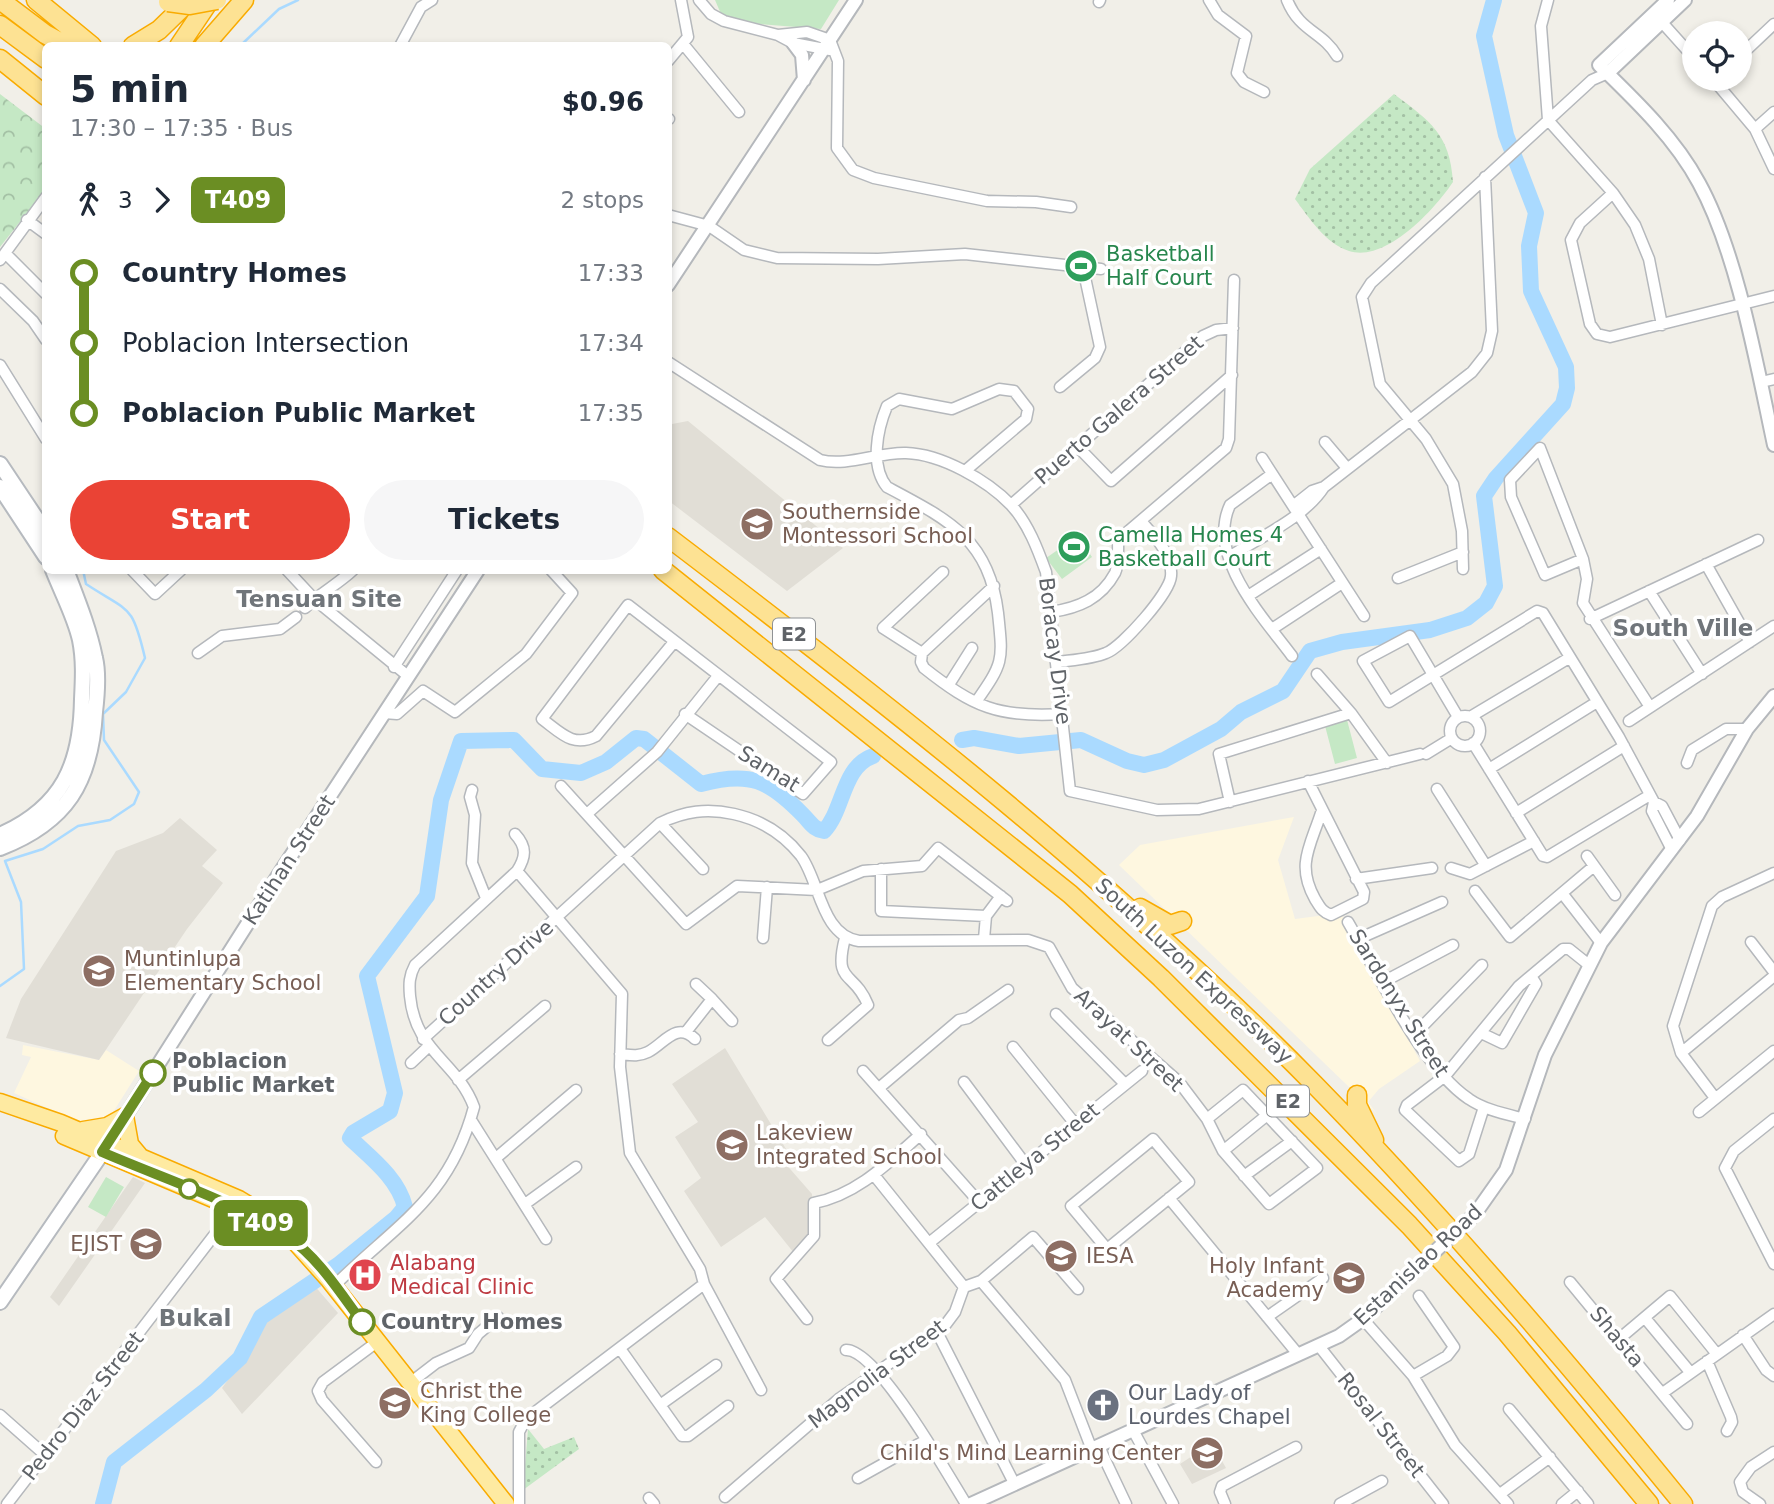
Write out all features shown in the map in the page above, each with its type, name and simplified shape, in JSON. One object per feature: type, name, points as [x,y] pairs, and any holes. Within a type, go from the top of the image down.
[{"type":"highway","points":[[0,0],[60,42]]},
{"type":"highway","points":[[36,0],[87,42]]},
{"type":"highway","points":[[140,42],[159,30],[190,0]]},
{"type":"highway","points":[[182,42],[210,0]]},
{"type":"highway","points":[[166,1],[190,5],[217,0]]},
{"type":"highway","points":[[207,42],[244,0]]},
{"type":"highway","points":[[0,25],[42,56]]},
{"type":"highway","points":[[0,60],[42,93]]},
{"type":"highway","name":"South Luzon Expressway","points":[[672,540],[903,719],[1081,865],[1256,1027],[1384,1158],[1522,1310],[1683,1504]]},
{"type":"highway","name":"South Luzon Expressway","points":[[668,574],[1070,894],[1161,978],[1409,1226],[1507,1333],[1649,1504]]},
{"type":"highway","points":[[1081,865],[1152,916],[1170,925],[1182,921]]},
{"type":"highway","points":[[1357,1094],[1357,1105],[1384,1158]]},
{"type":"highway","points":[[0,1102],[77,1130],[105,1147],[235,1208],[288,1237]]},
{"type":"highway","points":[[19,1111],[25,1119],[105,1147],[141,1156],[239,1199],[278,1223],[328,1278],[506,1504]]},
{"type":"highway","points":[[77,1130],[98,1129],[125,1116],[131,1144],[141,1156]]},
{"type":"main road","points":[[0,464],[42,527]]},
{"type":"main road","points":[[0,488],[42,551]]},
{"type":"main road","points":[[0,835],[31,818],[50,802],[68,776],[79,741],[83,659],[79,637],[55,574]]},
{"type":"main road","points":[[0,848],[37,830],[58,813],[74,793],[90,758],[96,661],[67,574]]},
{"type":"main road","points":[[2,1293],[105,1147]]},
{"type":"street","points":[[402,42],[421,7],[432,0]]},
{"type":"street","points":[[672,57],[684,45],[688,32],[681,0]]},
{"type":"street","points":[[699,0],[711,14],[724,21],[778,35],[798,44],[829,47]]},
{"type":"street","points":[[672,279],[804,80],[829,47],[856,0]]},
{"type":"street","points":[[1209,0],[1218,15],[1247,36],[1237,73],[1244,82],[1264,92]]},
{"type":"street","points":[[1287,0],[1299,23],[1328,43],[1337,56]]},
{"type":"street","points":[[1548,0],[1541,26],[1548,120],[1613,193],[1635,225],[1646,250],[1662,325]]},
{"type":"street","points":[[1658,17],[1668,0]]},
{"type":"street","points":[[1464,569],[1459,505],[1453,484],[1426,439],[1380,384],[1362,297],[1371,282],[1658,17],[1685,0]]},
{"type":"street","points":[[1658,17],[1682,44]]},
{"type":"street","points":[[1752,45],[1774,24]]},
{"type":"street","points":[[778,35],[807,32],[829,47],[838,61],[837,148],[853,170],[874,178],[987,201],[1036,202],[1071,207]]},
{"type":"street","points":[[798,44],[807,32]]},
{"type":"street","points":[[798,44],[802,55],[804,80]]},
{"type":"street","points":[[684,45],[739,112]]},
{"type":"street","points":[[1603,69],[1671,142],[1699,183],[1723,240],[1774,445]]},
{"type":"street","points":[[1724,91],[1755,130],[1774,169]]},
{"type":"street","points":[[1755,130],[1774,112]]},
{"type":"street","points":[[1230,557],[1295,510],[1317,498],[1324,487],[1480,363],[1490,344],[1485,177]]},
{"type":"street","points":[[1613,193],[1580,223],[1571,240],[1590,324],[1597,334],[1611,337],[1774,296]]},
{"type":"street","points":[[42,202],[2,257],[42,291]]},
{"type":"street","points":[[672,216],[709,226],[744,250],[777,258],[878,259],[965,254],[1101,269]]},
{"type":"street","points":[[27,220],[42,231]]},
{"type":"street","points":[[1060,387],[1095,358],[1100,347],[1083,268]]},
{"type":"street","points":[[1051,612],[1077,608],[1101,590],[1116,572],[1118,540],[1226,448],[1230,439],[1234,280]]},
{"type":"street","points":[[0,289],[33,320],[42,334]]},
{"type":"street","name":"Puerto Galera Street","points":[[1011,505],[1209,332],[1233,328]]},
{"type":"street","points":[[0,365],[42,433]]},
{"type":"street","name":"Boracay Drive","points":[[672,365],[810,455],[828,462],[906,453],[936,458],[965,471],[1011,505],[1039,551],[1046,572],[1058,662],[1070,791],[1157,810],[1199,809],[1423,754],[1452,738]]},
{"type":"street","points":[[1077,446],[1111,481],[1232,375]]},
{"type":"street","points":[[1760,382],[1774,379]]},
{"type":"street","points":[[965,471],[1026,419],[1028,409],[1011,389],[999,389],[952,409],[899,399],[892,401],[880,423],[877,456],[880,478],[887,487],[964,537],[980,552],[994,586],[1003,656],[996,674],[976,702]]},
{"type":"street","points":[[1325,442],[1347,468]]},
{"type":"street","points":[[1583,559],[1545,575],[1511,496],[1510,480],[1540,447],[1583,559],[1587,579],[1583,603],[1590,619],[1650,707]]},
{"type":"street","points":[[1262,458],[1364,616]]},
{"type":"street","points":[[1272,474],[1230,505],[1224,530],[1230,557],[1248,596],[1292,656]]},
{"type":"street","points":[[1058,662],[1097,656],[1112,650],[1164,594],[1172,579],[1171,568],[1162,544],[1141,521]]},
{"type":"street","points":[[1590,619],[1758,540]]},
{"type":"street","points":[[1248,596],[1321,549]]},
{"type":"street","points":[[1398,578],[1463,552]]},
{"type":"street","points":[[1706,564],[1750,642]]},
{"type":"street","points":[[922,653],[883,628],[943,572]]},
{"type":"street","points":[[136,574],[155,594],[177,574]]},
{"type":"street","points":[[291,574],[314,599],[348,624],[394,667],[408,676]]},
{"type":"street","points":[[305,608],[348,574]]},
{"type":"street","points":[[394,667],[454,574]]},
{"type":"street","name":"Katihan Street","points":[[105,1147],[475,574]]},
{"type":"street","points":[[384,713],[397,714],[423,691],[455,712],[526,654],[572,593],[555,574]]},
{"type":"street","points":[[1272,629],[1342,583]]},
{"type":"street","points":[[994,586],[922,653],[922,665],[948,686],[976,702],[1021,716],[1062,714]]},
{"type":"street","points":[[1649,591],[1702,674]]},
{"type":"street","points":[[588,813],[663,745],[718,676],[628,605],[542,719],[573,742],[583,743],[596,736],[674,642]]},
{"type":"street","points":[[1458,717],[1434,675],[1407,635],[1363,661],[1389,702],[1434,675],[1537,611],[1543,614],[1652,798],[1652,811],[1676,845]]},
{"type":"street","points":[[198,653],[222,636],[279,629],[296,617]]},
{"type":"street","points":[[1629,721],[1774,626]]},
{"type":"street","points":[[948,686],[972,648]]},
{"type":"street","points":[[1458,717],[1470,717],[1569,658]]},
{"type":"street","points":[[1317,674],[1351,713],[1387,763]]},
{"type":"street","name":"Samat","points":[[685,715],[803,794],[831,762],[718,676]]},
{"type":"street","name":"Estanislao Road","points":[[971,1504],[1135,1432],[1297,1353],[1319,1346],[1363,1319],[1475,1214],[1506,1170],[1545,1055],[1601,943],[1676,845],[1713,790],[1747,729],[1774,696]]},
{"type":"street","points":[[1489,769],[1597,702]]},
{"type":"street","points":[[1230,802],[1219,754],[1351,713]]},
{"type":"street","points":[[1458,717],[1450,729],[1452,738],[1464,746],[1473,743],[1480,731],[1477,722],[1470,717]]},
{"type":"street","points":[[1687,763],[1692,750],[1726,729],[1747,729]]},
{"type":"street","points":[[1473,743],[1543,856],[1547,857],[1652,798]]},
{"type":"street","points":[[1516,813],[1623,746]]},
{"type":"street","points":[[1308,781],[1321,813],[1364,892],[1359,903],[1335,914],[1327,914],[1307,885],[1304,871],[1321,813]]},
{"type":"street","points":[[561,786],[686,924],[737,886],[817,890],[852,874],[922,866],[938,848],[1004,898],[986,916],[984,939]]},
{"type":"street","points":[[1437,789],[1486,866]]},
{"type":"street","points":[[472,790],[472,863],[486,898]]},
{"type":"street","name":"Country Drive","points":[[471,1120],[474,1107],[469,1092],[426,1043],[660,823],[676,815],[709,809],[749,817],[772,827],[802,857],[817,890]]},
{"type":"street","points":[[660,823],[703,869]]},
{"type":"street","points":[[411,1063],[426,1043],[414,1026],[409,980],[414,966],[517,872],[525,853],[522,842],[515,834]]},
{"type":"street","points":[[1451,868],[1470,874],[1534,841]]},
{"type":"street","points":[[1587,856],[1615,895]]},
{"type":"street","points":[[1475,891],[1510,937],[1594,866]]},
{"type":"street","points":[[1356,879],[1432,868]]},
{"type":"street","points":[[881,869],[881,911],[986,916]]},
{"type":"street","points":[[517,872],[622,994],[620,1054],[630,1153],[700,1269],[704,1284],[761,1390]]},
{"type":"street","points":[[1716,1098],[1681,1053],[1673,1026],[1712,906],[1721,897],[1774,873]]},
{"type":"street","points":[[763,938],[767,887]]},
{"type":"street","points":[[817,890],[835,928],[845,938],[839,961],[841,968],[869,1005],[828,1040]]},
{"type":"street","points":[[1562,894],[1601,943]]},
{"type":"street","points":[[1358,939],[1442,902]]},
{"type":"street","name":"Sardonyx Street","points":[[1348,922],[1415,1034],[1458,1091],[1484,1107],[1525,1119]]},
{"type":"street","name":"Arayat Street","points":[[845,938],[859,941],[1028,940],[1049,947],[1072,988],[1179,1082],[1207,1119],[1223,1151],[1269,1204],[1317,1168],[1292,1141]]},
{"type":"street","points":[[1681,1053],[1774,974],[1751,942]]},
{"type":"street","points":[[1383,982],[1453,945]]},
{"type":"street","points":[[1484,1107],[1469,1154],[1459,1161],[1405,1110],[1407,1105],[1445,1076],[1519,986],[1563,949],[1574,952],[1589,965]]},
{"type":"street","points":[[1415,1034],[1482,965]]},
{"type":"street","points":[[1481,1033],[1502,1043],[1536,984],[1531,976]]},
{"type":"street","points":[[696,984],[732,1021]]},
{"type":"street","points":[[879,1088],[959,1020],[968,1018],[1008,990]]},
{"type":"street","points":[[620,1054],[643,1054],[673,1034],[686,1032],[712,999]]},
{"type":"street","points":[[458,1080],[545,1006]]},
{"type":"street","points":[[1056,1014],[1125,1084]]},
{"type":"street","points":[[686,1032],[695,1039]]},
{"type":"street","points":[[1013,1047],[1076,1125]]},
{"type":"street","points":[[1699,1112],[1774,1051]]},
{"type":"street","points":[[863,1071],[979,1202]]},
{"type":"street","name":"Cattleya Street","points":[[929,1243],[1142,1071]]},
{"type":"street","points":[[964,1083],[1026,1165]]},
{"type":"street","points":[[496,1158],[576,1090]]},
{"type":"street","points":[[1207,1119],[1242,1090],[1292,1141],[1244,1176]]},
{"type":"street","points":[[1223,1151],[1266,1116]]},
{"type":"street","points":[[1774,1119],[1734,1151],[1725,1168],[1774,1264]]},
{"type":"street","points":[[471,1120],[546,1239]]},
{"type":"street","points":[[328,1278],[362,1258],[396,1232],[445,1179],[471,1120]]},
{"type":"street","points":[[807,1319],[778,1284],[777,1276],[814,1236],[814,1203],[838,1197],[874,1175],[921,1134]]},
{"type":"street","points":[[1153,1139],[1188,1182],[1169,1198],[1107,1249],[1071,1206],[1153,1139]]},
{"type":"street","points":[[525,1204],[576,1167]]},
{"type":"street","points":[[874,1175],[964,1287],[981,1281],[1033,1237],[1078,1289]]},
{"type":"street","points":[[1169,1198],[1297,1353]]},
{"type":"street","name":"Pedro Diaz Street","points":[[7,1504],[235,1208]]},
{"type":"street","points":[[1268,1317],[1323,1278]]},
{"type":"street","points":[[981,1281],[1065,1380],[1096,1449],[1126,1504]]},
{"type":"street","name":"Shasta","points":[[1570,1282],[1664,1392],[1687,1424]]},
{"type":"street","points":[[519,1504],[519,1442],[526,1419],[621,1350],[704,1284]]},
{"type":"street","name":"Magnolia Street","points":[[725,1497],[877,1371],[937,1332],[955,1312],[964,1287]]},
{"type":"street","points":[[1413,1376],[1447,1356],[1454,1347],[1419,1296]]},
{"type":"street","points":[[1619,1339],[1670,1296],[1716,1353]]},
{"type":"street","points":[[1664,1392],[1774,1314]]},
{"type":"street","points":[[410,1383],[436,1363],[469,1348],[478,1334],[498,1317]]},
{"type":"street","points":[[1645,1318],[1690,1372]]},
{"type":"street","points":[[1363,1319],[1413,1376],[1455,1445],[1508,1504]]},
{"type":"street","points":[[937,1332],[1014,1483]]},
{"type":"street","points":[[1743,1335],[1766,1370],[1774,1376]]},
{"type":"street","points":[[376,1462],[322,1400],[318,1391],[323,1382],[377,1342]]},
{"type":"street","name":"Rosal Street","points":[[1319,1346],[1443,1504]]},
{"type":"street","points":[[621,1350],[680,1434],[686,1437],[728,1406]]},
{"type":"street","points":[[846,1350],[856,1350],[894,1390],[966,1504]]},
{"type":"street","points":[[1707,1361],[1732,1422],[1727,1430]]},
{"type":"street","points":[[660,1405],[716,1365]]},
{"type":"street","points":[[1509,1409],[1588,1504]]},
{"type":"street","points":[[0,1415],[44,1454]]},
{"type":"street","points":[[1135,1432],[1173,1504]]},
{"type":"street","points":[[858,1478],[926,1440]]},
{"type":"street","points":[[1225,1504],[1220,1492],[1225,1484],[1296,1447]]},
{"type":"street","points":[[1760,1504],[1743,1492],[1740,1482],[1751,1466],[1774,1452]]},
{"type":"street","points":[[1500,1494],[1550,1457]]},
{"type":"street","points":[[1340,1504],[1382,1481]]},
{"type":"street","points":[[1562,1504],[1578,1491]]},
{"type":"shaded area","name":"Southernside Montessori School","points":[[688,421],[843,548],[787,591],[672,503],[672,424]]},
{"type":"shaded area","points":[[1294,817],[1278,860],[1295,919],[1341,913],[1420,1061],[1379,1089],[1368,1102],[1377,1114],[1119,865],[1140,845]]},
{"type":"shaded area","name":"Muntinlupa Elementary School","points":[[180,818],[217,850],[202,866],[223,883],[187,929],[99,1060],[6,1038],[21,999],[116,851],[163,833]]},
{"type":"shaded area","points":[[23,1045],[99,1060],[106,1050],[139,1071],[110,1117],[83,1124],[14,1093],[31,1057],[22,1055]]},
{"type":"shaded area","name":"Lakeview Integrated School","points":[[725,1048],[789,1154],[784,1162],[812,1194],[813,1230],[794,1253],[765,1217],[721,1247],[684,1191],[701,1178],[675,1137],[698,1122],[672,1084]]},
{"type":"shaded area","points":[[133,1177],[145,1183],[59,1306],[50,1297]]},
{"type":"shaded area","points":[[313,1284],[338,1313],[242,1414],[222,1388],[260,1336],[258,1328]]},
{"type":"shaded area","name":"Child's Mind Learning Center","points":[[1212,1443],[1226,1468],[1192,1484],[1180,1464]]},
{"type":"green space","points":[[715,0],[839,0],[821,29],[724,21]]},
{"type":"green space","points":[[0,94],[42,126],[42,194],[0,247]]},
{"type":"green space","points":[[1394,94],[1428,121],[1443,140],[1453,182],[1422,219],[1393,242],[1363,253],[1349,251],[1325,236],[1295,199],[1310,169]]},
{"type":"green space","name":"Camella Homes 4 Basketball Court","points":[[1078,536],[1092,557],[1062,579],[1046,558]]},
{"type":"green space","points":[[1346,716],[1357,758],[1335,764],[1324,722]]},
{"type":"green space","points":[[106,1177],[124,1187],[106,1217],[88,1207]]},
{"type":"green space","points":[[528,1429],[544,1449],[574,1437],[579,1449],[523,1490]]},
{"type":"waterway","points":[[244,42],[279,9],[298,0]]},
{"type":"waterway","points":[[962,740],[974,738],[1019,746],[1081,740],[1127,761],[1144,765],[1164,760],[1221,729],[1241,712],[1283,691],[1310,651],[1342,642],[1430,630],[1467,618],[1486,603],[1495,586],[1484,496],[1496,478],[1563,404],[1567,388],[1566,367],[1531,291],[1529,246],[1536,213],[1506,135],[1484,36],[1494,0]]},
{"type":"waterway","points":[[0,986],[24,969],[21,902],[5,861],[43,849],[78,826],[110,820],[134,804],[139,792],[104,740],[103,714],[126,692],[145,658],[141,640],[127,611],[86,584],[84,574]]},
{"type":"waterway","points":[[103,1504],[114,1462],[206,1390],[240,1358],[261,1317],[338,1265],[396,1218],[405,1207],[390,1178],[350,1138],[353,1133],[390,1111],[395,1093],[367,976],[427,896],[441,800],[461,741],[514,740],[542,769],[581,773],[606,762],[636,738],[644,739],[701,784],[733,778],[769,786],[815,827],[824,831],[831,822],[855,769],[873,756]]},
{"type":"bus line","name":"T409","points":[[153,1073],[102,1152],[235,1208],[288,1237],[307,1254],[362,1322]]},
{"type":"place","name":"Basketball Half Court","points":[[1081,266]]},
{"type":"place","name":"Southernside Montessori School","points":[[757,524]]},
{"type":"place","name":"Camella Homes 4 Basketball Court","points":[[1074,547]]},
{"type":"place","name":"Muntinlupa Elementary School","points":[[99,971]]},
{"type":"place","name":"Poblacion Public Market","points":[[153,1073]]},
{"type":"place","name":"Lakeview Integrated School","points":[[732,1145]]},
{"type":"place","name":"EJIST","points":[[146,1244]]},
{"type":"place","name":"IESA","points":[[1061,1256]]},
{"type":"place","name":"Alabang Medical Clinic","points":[[365,1275]]},
{"type":"place","name":"Holy Infant Academy","points":[[1349,1278]]},
{"type":"place","name":"Country Homes","points":[[362,1322]]},
{"type":"place","name":"Christ the King College","points":[[395,1403]]},
{"type":"place","name":"Our Lady of Lourdes Chapel","points":[[1103,1405]]},
{"type":"place","name":"Child's Mind Learning Center","points":[[1207,1453]]},
{"type":"district","name":"Tensuan Site","points":[[319,599]]},
{"type":"district","name":"South Ville","points":[[1683,628]]},
{"type":"district","name":"Bukal","points":[[195,1318]]}]
